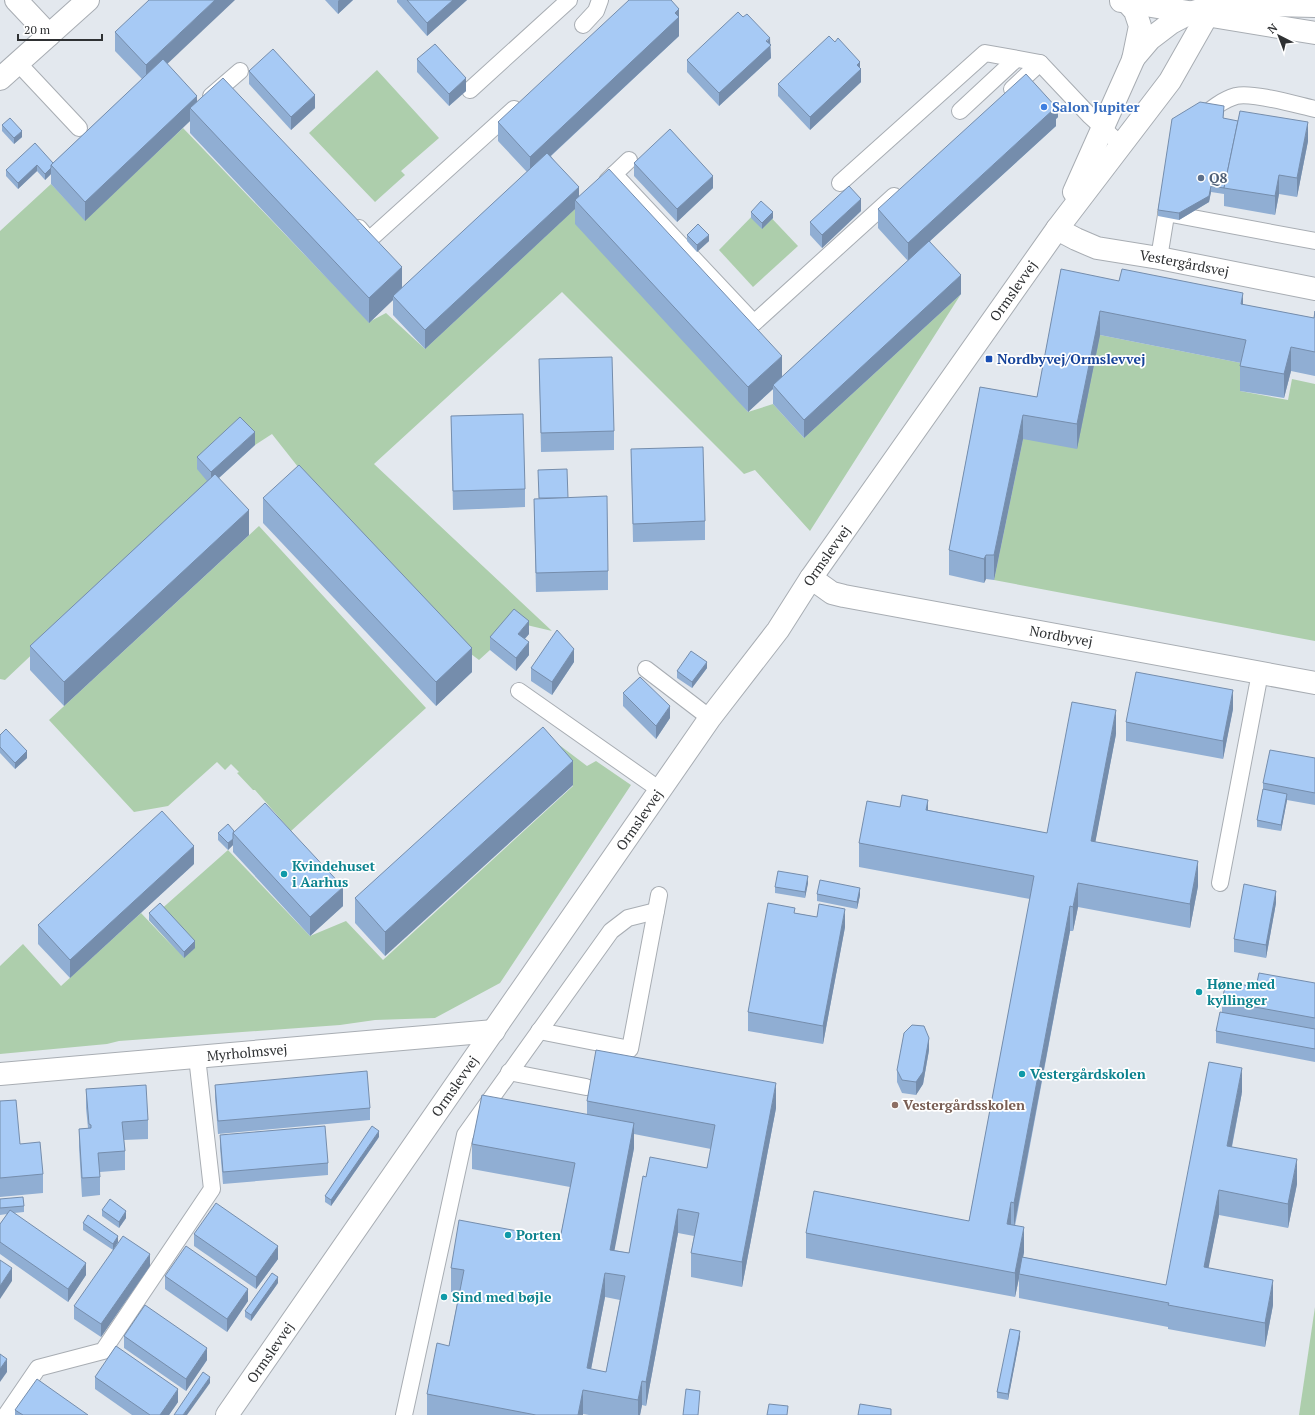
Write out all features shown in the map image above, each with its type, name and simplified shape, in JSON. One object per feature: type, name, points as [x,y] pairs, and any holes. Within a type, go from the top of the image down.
[{"type":"street","points":[[16,0],[49,36]]},
{"type":"street","points":[[0,79],[88,0]]},
{"type":"street","points":[[1123,1],[1207,9],[1315,33]]},
{"type":"street","name":"Ormslevvej","points":[[1057,229],[1133,60],[1140,26],[1135,11],[1123,1]]},
{"type":"street","points":[[1133,60],[1150,39],[1171,23],[1207,9],[1233,4],[1315,6]]},
{"type":"street","name":"Ormslevvej","points":[[233,1413],[710,718],[778,630],[812,578],[1057,229],[1170,81],[1207,9]]},
{"type":"street","name":"Vestergårdsvej","points":[[1057,229],[1097,248],[1159,258],[1315,289]]},
{"type":"street","name":"Nordbyvej","points":[[812,578],[832,593],[844,596],[1315,683]]},
{"type":"street","name":"Myrholmsvej","points":[[0,1074],[494,1031]]},
{"type":"lane","points":[[470,90],[569,0]]},
{"type":"lane","points":[[583,25],[596,11],[600,0]]},
{"type":"lane","points":[[840,183],[985,53],[1040,63],[1121,145]]},
{"type":"lane","points":[[960,111],[1016,59]]},
{"type":"lane","points":[[999,100],[1040,63]]},
{"type":"lane","points":[[18,64],[79,128]]},
{"type":"lane","points":[[203,103],[231,89],[240,71]]},
{"type":"lane","points":[[1192,127],[1214,106],[1237,96],[1259,97],[1315,108]]},
{"type":"lane","points":[[348,217],[369,240],[522,101]]},
{"type":"lane","points":[[596,191],[629,160]]},
{"type":"lane","points":[[614,174],[754,323],[906,184]]},
{"type":"lane","points":[[1159,258],[1172,183]]},
{"type":"lane","points":[[1166,213],[1315,241]]},
{"type":"lane","points":[[646,669],[710,718]]},
{"type":"lane","points":[[1220,883],[1260,673]]},
{"type":"lane","points":[[519,691],[660,790]]},
{"type":"lane","points":[[539,1031],[630,1049],[660,895]]},
{"type":"lane","points":[[404,1415],[465,1135],[610,931],[628,918],[656,911]]},
{"type":"lane","points":[[6,1415],[38,1368],[103,1351],[212,1190],[197,1056]]},
{"type":"lane","points":[[509,1072],[586,1087]]},
{"type":"green space","points":[[377,70],[439,138],[401,171],[405,175],[375,202],[309,133]]},
{"type":"green space","points":[[183,128],[369,322],[386,313],[425,349],[579,205],[748,412],[773,404],[804,438],[961,294],[810,531],[755,470],[744,474],[562,292],[374,464],[552,631],[514,622],[490,650],[479,660],[459,645],[321,496],[272,434],[255,445],[240,429],[211,485],[5,680],[0,679],[0,231],[51,184],[85,220]]},
{"type":"green space","points":[[761,207],[798,246],[753,287],[719,250]]},
{"type":"green space","points":[[1100,335],[1246,364],[1240,391],[1288,400],[1292,379],[1315,384],[1315,641],[994,580],[1023,439]]},
{"type":"green space","points":[[259,526],[426,708],[291,831],[255,790],[253,790],[237,773],[239,772],[231,764],[225,770],[217,762],[168,806],[134,812],[49,720]]},
{"type":"green space","points":[[554,741],[587,766],[596,761],[631,785],[500,983],[435,1018],[375,1020],[340,1025],[119,1041],[107,1044],[0,1054],[0,966],[23,944],[61,986],[141,913],[175,949],[149,920],[228,850],[310,936],[346,921],[383,960],[573,786]]},
{"type":"green space","points":[[1315,1307],[1315,1415],[1299,1415]]},
{"type":"building","points":[[149,0],[215,0],[146,65],[115,32]]},
{"type":"building","points":[[407,0],[453,0],[427,23]]},
{"type":"building","points":[[629,0],[671,0],[679,9],[675,13],[679,17],[530,157],[498,122]]},
{"type":"building","points":[[738,12],[743,17],[747,14],[770,38],[766,41],[771,45],[719,93],[687,60]]},
{"type":"building","points":[[829,36],[835,42],[838,38],[860,62],[857,65],[861,69],[810,117],[778,84]]},
{"type":"building","points":[[435,44],[466,78],[449,94],[417,59]]},
{"type":"building","points":[[273,49],[315,95],[291,117],[249,71]]},
{"type":"building","points":[[163,59],[197,96],[85,202],[51,165]]},
{"type":"building","points":[[1026,74],[1056,107],[908,243],[878,209]]},
{"type":"building","points":[[223,78],[402,267],[369,298],[190,108]]},
{"type":"building","points":[[1200,102],[1224,106],[1223,118],[1238,121],[1224,188],[1211,186],[1209,196],[1179,213],[1158,210],[1172,119]]},
{"type":"building","points":[[1240,111],[1308,122],[1297,178],[1279,175],[1275,196],[1224,188]]},
{"type":"building","points":[[10,118],[22,131],[14,138],[2,125]]},
{"type":"building","points":[[670,129],[713,176],[677,209],[634,163]]},
{"type":"building","points":[[35,143],[53,163],[51,168],[45,174],[37,165],[18,183],[6,170]]},
{"type":"building","points":[[547,153],[579,187],[425,330],[393,296]]},
{"type":"building","points":[[609,169],[782,356],[748,387],[575,200]]},
{"type":"building","points":[[849,186],[861,199],[822,235],[810,222]]},
{"type":"building","points":[[761,201],[773,212],[762,223],[751,212]]},
{"type":"building","points":[[698,224],[709,235],[697,245],[687,235]]},
{"type":"building","points":[[929,241],[961,275],[804,420],[773,385]]},
{"type":"building","points":[[1061,269],[1119,281],[1122,269],[1243,293],[1241,304],[1314,318],[1315,311],[1315,352],[1291,347],[1284,374],[1240,366],[1246,340],[1100,311],[1077,424],[1023,415],[994,555],[986,555],[984,559],[949,550],[980,387],[1037,397]]},
{"type":"building","points":[[612,357],[614,431],[541,433],[539,359]]},
{"type":"building","points":[[523,414],[525,489],[453,491],[451,416]]},
{"type":"building","points":[[240,417],[255,432],[211,472],[197,457]]},
{"type":"building","points":[[703,447],[705,521],[633,524],[631,449]]},
{"type":"building","points":[[299,465],[472,648],[436,682],[263,498]]},
{"type":"building","points":[[567,469],[568,498],[539,498],[538,470]]},
{"type":"building","points":[[215,474],[249,510],[64,682],[30,646]]},
{"type":"building","points":[[607,496],[608,571],[536,573],[534,499]]},
{"type":"building","points":[[514,609],[529,621],[518,634],[529,642],[516,658],[490,637]]},
{"type":"building","points":[[557,630],[574,649],[552,682],[531,668]]},
{"type":"building","points":[[691,651],[707,662],[692,682],[677,671]]},
{"type":"building","points":[[1136,672],[1233,690],[1223,741],[1126,722]]},
{"type":"building","points":[[640,677],[670,706],[656,726],[623,693]]},
{"type":"building","name":"Vestergårdskolen","points":[[1072,702],[1116,710],[1091,841],[1198,861],[1190,904],[1078,883],[1073,907],[1070,906],[1014,1203],[1011,1202],[1007,1224],[1024,1227],[1015,1273],[806,1233],[814,1191],[969,1221],[1034,876],[859,843],[867,801],[900,807],[902,795],[928,800],[926,810],[1047,833]]},
{"type":"building","points":[[543,727],[573,761],[385,932],[355,898]]},
{"type":"building","points":[[6,729],[27,751],[15,763],[0,747],[0,735]]},
{"type":"building","points":[[1270,750],[1315,758],[1315,793],[1263,783]]},
{"type":"building","points":[[1263,789],[1287,794],[1281,825],[1257,820]]},
{"type":"building","name":"Kvindehuset i Aarhus","points":[[265,803],[343,887],[310,917],[233,833]]},
{"type":"building","points":[[162,811],[194,846],[70,960],[38,925]]},
{"type":"building","points":[[228,824],[234,831],[233,839],[228,843],[218,833]]},
{"type":"building","points":[[778,871],[808,876],[805,892],[775,887]]},
{"type":"building","points":[[820,880],[860,888],[857,902],[817,894]]},
{"type":"building","points":[[1244,884],[1276,891],[1266,945],[1234,939]]},
{"type":"building","points":[[160,903],[195,941],[184,952],[149,913]]},
{"type":"building","points":[[768,903],[795,908],[794,913],[817,917],[819,904],[845,909],[823,1026],[748,1012]]},
{"type":"building","points":[[1259,973],[1315,983],[1315,1018],[1222,1001],[1226,982],[1256,987]]},
{"type":"building","points":[[1220,1012],[1315,1029],[1315,1049],[1216,1031]]},
{"type":"building","points":[[912,1025],[924,1026],[929,1038],[923,1072],[916,1082],[902,1080],[897,1070],[904,1033]]},
{"type":"building","points":[[596,1050],[776,1083],[742,1262],[691,1253],[699,1213],[678,1209],[646,1382],[642,1381],[638,1400],[583,1390],[578,1415],[536,1415],[427,1394],[437,1343],[449,1346],[464,1270],[451,1268],[459,1220],[560,1239],[575,1163],[472,1144],[482,1095],[634,1123],[610,1250],[629,1253],[643,1176],[646,1177],[650,1157],[707,1168],[715,1125],[587,1101]],"holes":[[[605,1273],[625,1276],[606,1372],[587,1368]]]},
{"type":"building","points":[[1209,1062],[1242,1068],[1227,1146],[1297,1159],[1288,1204],[1219,1190],[1204,1267],[1273,1280],[1265,1323],[1168,1305],[1169,1303],[1019,1274],[1022,1257],[1166,1285]]},
{"type":"building","points":[[367,1071],[370,1108],[218,1121],[215,1085]]},
{"type":"building","points":[[146,1085],[148,1120],[122,1122],[125,1151],[98,1153],[100,1177],[82,1178],[79,1129],[91,1128],[91,1125],[89,1124],[86,1089]]},
{"type":"building","points":[[16,1100],[20,1144],[40,1142],[43,1174],[0,1178],[0,1101]]},
{"type":"building","points":[[325,1126],[328,1163],[223,1172],[220,1135]]},
{"type":"building","points":[[372,1126],[379,1131],[331,1200],[325,1196]]},
{"type":"building","points":[[23,1197],[24,1206],[0,1208],[0,1199]]},
{"type":"building","points":[[110,1199],[126,1211],[119,1222],[102,1210]]},
{"type":"building","points":[[216,1203],[278,1246],[256,1277],[194,1234]]},
{"type":"building","points":[[10,1210],[86,1263],[68,1289],[0,1242],[0,1224]]},
{"type":"building","points":[[88,1215],[118,1236],[113,1244],[83,1223]]},
{"type":"building","points":[[123,1236],[150,1254],[101,1324],[74,1306]]},
{"type":"building","points":[[186,1246],[248,1289],[227,1319],[165,1276]]},
{"type":"building","points":[[0,1260],[12,1268],[0,1286]]},
{"type":"building","points":[[272,1273],[278,1277],[251,1315],[245,1311]]},
{"type":"building","points":[[145,1305],[207,1348],[186,1379],[124,1336]]},
{"type":"building","points":[[1010,1329],[1020,1331],[1008,1394],[997,1392]]},
{"type":"building","points":[[116,1346],[178,1389],[160,1415],[150,1415],[95,1377]]},
{"type":"building","points":[[0,1354],[7,1359],[0,1369]]},
{"type":"building","points":[[203,1372],[210,1377],[183,1415],[174,1415]]},
{"type":"building","points":[[37,1379],[88,1415],[23,1415],[15,1410]]},
{"type":"building","points":[[686,1389],[700,1391],[698,1415],[683,1415]]},
{"type":"building","points":[[769,1404],[788,1406],[787,1415],[767,1415]]},
{"type":"building","points":[[860,1404],[891,1409],[891,1415],[858,1415]]},
{"type":"place","name":"Salon Jupiter","points":[[1044,107]]},
{"type":"place","name":"Q8","points":[[1201,178]]},
{"type":"place","name":"Nordbyvej/Ormslevvej","points":[[989,359]]},
{"type":"place","name":"Kvindehuset i Aarhus","points":[[284,874]]},
{"type":"place","name":"Høne med kyllinger","points":[[1199,992]]},
{"type":"place","name":"Vestergårdskolen","points":[[1022,1074]]},
{"type":"place","name":"Vestergårdsskolen","points":[[895,1105]]},
{"type":"place","name":"Porten","points":[[508,1235]]},
{"type":"place","name":"Sind med bøjle","points":[[444,1297]]}]
